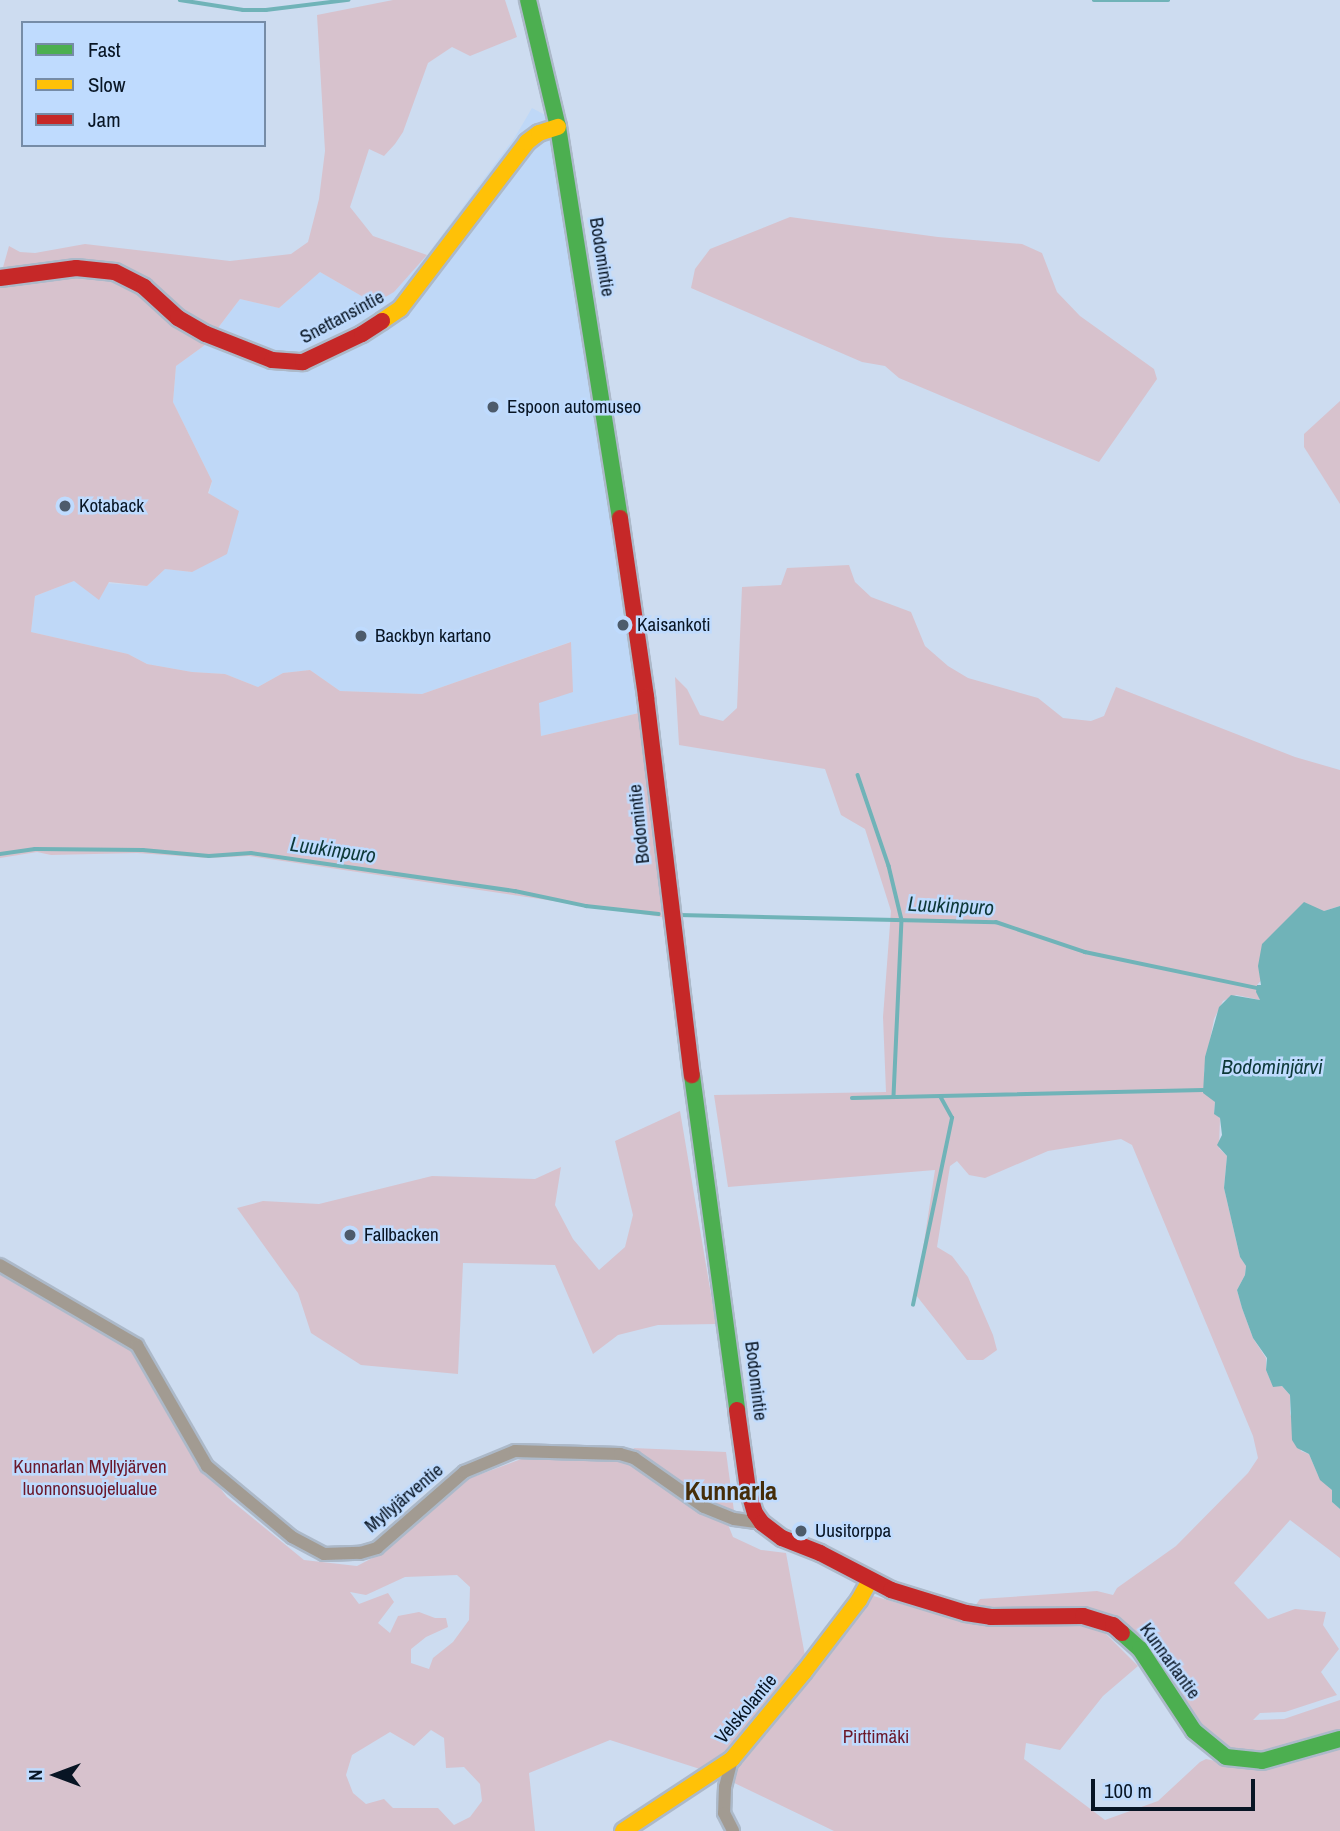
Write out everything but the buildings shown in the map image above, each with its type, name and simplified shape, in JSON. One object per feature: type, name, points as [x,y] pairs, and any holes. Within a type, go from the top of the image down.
[{"type":"main road","name":"Bodomintie","points":[[528,0],[558,127],[582,257],[646,697],[673,939],[748,1489],[762,1523]]},
{"type":"main road","name":"Snettansintie","points":[[0,278],[76,268],[115,272],[144,287],[178,318],[206,334],[272,360],[303,362],[362,334],[400,309],[527,142],[540,133],[558,127]]},
{"type":"main road","points":[[762,1523],[782,1538],[820,1553],[870,1580]]},
{"type":"main road","name":"Kunnarlantie","points":[[870,1580],[966,1613],[991,1617],[1083,1616],[1113,1625],[1140,1649],[1194,1731],[1216,1752],[1237,1761],[1262,1761],[1340,1739]]},
{"type":"main road","name":"Velskolantie","points":[[623,1831],[732,1759],[804,1672],[859,1600],[870,1580]]},
{"type":"street","name":"Myllyjärventie","points":[[0,1265],[137,1345],[207,1466],[292,1537],[324,1554],[360,1553],[377,1548],[464,1472],[515,1451],[620,1454],[634,1458],[704,1507],[734,1519],[762,1523]]},
{"type":"street","points":[[732,1759],[725,1787],[724,1813],[733,1831]]},
{"type":"shaded area","points":[[532,108],[549,117],[643,712],[541,736],[538,703],[570,642],[422,694],[340,691],[310,670],[283,673],[258,687],[225,674],[192,672],[147,664],[128,654],[31,632],[35,596],[74,581],[147,586],[165,569],[192,572],[212,481],[173,402],[176,366],[205,345],[240,299],[279,308],[320,272],[365,298],[394,292],[427,255],[515,137]]},
{"type":"green space","points":[[393,0],[505,0],[517,37],[470,56],[452,47],[428,63],[403,132],[395,144],[384,156],[369,149],[350,207],[373,236],[427,255],[394,292],[382,299],[365,298],[320,272],[279,308],[240,299],[205,345],[176,366],[173,402],[212,481],[208,493],[239,511],[227,554],[192,572],[165,569],[147,586],[109,582],[99,600],[74,581],[35,596],[31,632],[128,654],[147,664],[192,672],[225,674],[258,687],[283,673],[310,670],[340,691],[422,694],[571,642],[573,692],[539,703],[541,736],[643,712],[662,917],[249,856],[208,858],[137,853],[51,855],[37,852],[0,858],[0,278],[9,246],[20,252],[35,253],[85,244],[230,261],[291,254],[308,242],[319,199],[325,151],[317,15]]},
{"type":"green space","points":[[790,217],[938,237],[1022,244],[1042,253],[1057,292],[1080,316],[1154,369],[1157,379],[1099,462],[899,378],[885,366],[862,362],[691,288],[695,269],[710,249]]},
{"type":"green space","points":[[1340,401],[1340,504],[1304,447],[1304,434]]},
{"type":"green space","points":[[849,565],[855,582],[871,597],[911,612],[925,646],[948,666],[968,678],[1038,698],[1063,718],[1091,721],[1104,716],[1116,687],[1295,757],[1340,770],[1340,906],[1324,911],[1257,985],[1260,1000],[1236,995],[1223,1001],[1214,1019],[1204,1071],[1209,1096],[1215,1102],[1214,1113],[1220,1118],[1219,1148],[1227,1156],[1224,1188],[1240,1257],[1246,1266],[1245,1275],[1237,1290],[1242,1308],[1253,1338],[1266,1358],[1266,1370],[1273,1386],[1282,1386],[1290,1395],[1290,1413],[1301,1451],[1309,1454],[1318,1475],[1332,1490],[1332,1502],[1340,1509],[1340,1558],[1290,1520],[1234,1583],[1268,1619],[1295,1609],[1326,1612],[1323,1625],[1339,1649],[1321,1672],[1337,1695],[1285,1712],[1260,1713],[1253,1720],[1284,1719],[1340,1700],[1340,1734],[1268,1755],[1241,1756],[1210,1740],[1118,1623],[973,1609],[980,1599],[1097,1591],[1113,1595],[1117,1588],[1176,1546],[1248,1473],[1258,1458],[1253,1436],[1132,1145],[1121,1139],[1048,1151],[985,1178],[969,1175],[957,1161],[950,1166],[937,1247],[952,1256],[968,1277],[993,1335],[997,1350],[983,1360],[967,1360],[916,1295],[935,1170],[728,1187],[714,1095],[886,1092],[883,1017],[891,911],[865,829],[841,815],[825,769],[679,745],[675,677],[687,689],[700,715],[723,721],[737,708],[742,587],[781,585],[787,568]]},
{"type":"green space","points":[[680,1111],[716,1324],[658,1325],[618,1335],[593,1354],[555,1265],[463,1263],[458,1374],[361,1365],[311,1333],[298,1293],[237,1208],[263,1201],[319,1204],[432,1176],[535,1179],[561,1167],[555,1205],[573,1239],[599,1270],[625,1247],[633,1215],[615,1141]]},
{"type":"green space","name":"Kunnarlan Myllyjärven luonnonsuojelualue","points":[[0,1261],[105,1326],[137,1353],[194,1455],[227,1497],[304,1560],[357,1566],[382,1553],[465,1480],[529,1456],[622,1460],[699,1510],[727,1522],[733,1537],[761,1550],[786,1553],[806,1661],[735,1742],[703,1770],[610,1740],[529,1773],[535,1831],[0,1831]],"holes":[[[457,1575],[470,1587],[469,1620],[453,1642],[433,1658],[429,1669],[411,1663],[411,1649],[426,1637],[448,1627],[446,1618],[435,1618],[419,1612],[398,1616],[390,1633],[378,1623],[394,1602],[388,1593],[359,1604],[350,1592],[366,1595],[405,1577]],[[431,1730],[444,1738],[446,1768],[464,1767],[480,1784],[482,1801],[470,1817],[454,1825],[438,1808],[393,1808],[384,1799],[366,1804],[353,1793],[346,1775],[352,1755],[390,1732],[414,1746]]]},
{"type":"green space","points":[[633,1448],[726,1452],[734,1511],[706,1501]]},
{"type":"green space","name":"Pirttimäki","points":[[870,1595],[968,1623],[1065,1623],[1103,1631],[1138,1666],[1103,1696],[1060,1750],[1026,1743],[1024,1759],[1105,1820],[1158,1801],[1206,1759],[1249,1768],[1340,1749],[1340,1831],[834,1831],[726,1779]]},
{"type":"water","name":"Bodominjärvi","points":[[1304,902],[1324,911],[1340,906],[1340,1509],[1332,1502],[1332,1490],[1320,1480],[1309,1454],[1297,1448],[1292,1440],[1290,1395],[1282,1386],[1273,1387],[1266,1370],[1267,1358],[1253,1338],[1242,1308],[1237,1290],[1245,1275],[1246,1266],[1240,1257],[1224,1188],[1227,1156],[1217,1145],[1222,1135],[1220,1118],[1214,1114],[1215,1102],[1203,1093],[1205,1057],[1219,1007],[1231,995],[1260,1000],[1256,992],[1257,985],[1261,985],[1258,966],[1262,944]]},
{"type":"waterway","points":[[180,0],[243,10],[266,10],[348,0]]},
{"type":"waterway","points":[[1094,0],[1168,0]]},
{"type":"waterway","points":[[858,775],[889,866],[902,920],[894,1096]]},
{"type":"waterway","name":"Luukinpuro","points":[[0,854],[35,849],[143,850],[209,856],[251,853],[515,891],[586,906],[659,914]]},
{"type":"waterway","name":"Luukinpuro","points":[[679,915],[996,922],[1085,952],[1257,988]]},
{"type":"waterway","points":[[852,1098],[1203,1090]]},
{"type":"waterway","points":[[913,1305],[952,1118],[941,1098]]},
{"type":"traffic: fast","points":[[528,0],[558,127],[620,518]]},
{"type":"traffic: fast","points":[[692,1075],[737,1410]]},
{"type":"traffic: fast","points":[[1122,1633],[1140,1649],[1194,1731],[1226,1757],[1262,1761],[1340,1739]]},
{"type":"traffic: slow","points":[[382,321],[400,309],[527,142],[539,133],[558,127]]},
{"type":"traffic: slow","points":[[623,1831],[732,1759],[804,1672],[859,1600],[870,1580]]},
{"type":"traffic: jam","points":[[0,278],[76,268],[115,272],[144,287],[178,318],[206,334],[272,360],[303,362],[362,334],[382,321]]},
{"type":"traffic: jam","points":[[620,518],[646,697],[692,1075]]},
{"type":"traffic: jam","points":[[737,1410],[748,1489],[755,1513],[762,1523],[782,1538],[820,1553],[891,1590],[966,1613],[991,1617],[1083,1616],[1113,1625],[1122,1633]]},
{"type":"place","name":"Espoon automuseo","points":[[493,407]]},
{"type":"place","name":"Kotaback","points":[[65,506]]},
{"type":"place","name":"Kaisankoti","points":[[623,625]]},
{"type":"place","name":"Backbyn kartano","points":[[361,636]]},
{"type":"place","name":"Fallbacken","points":[[350,1235]]},
{"type":"place","name":"Uusitorppa","points":[[801,1531]]},
{"type":"district","name":"Kunnarla","points":[[731,1491]]}]
